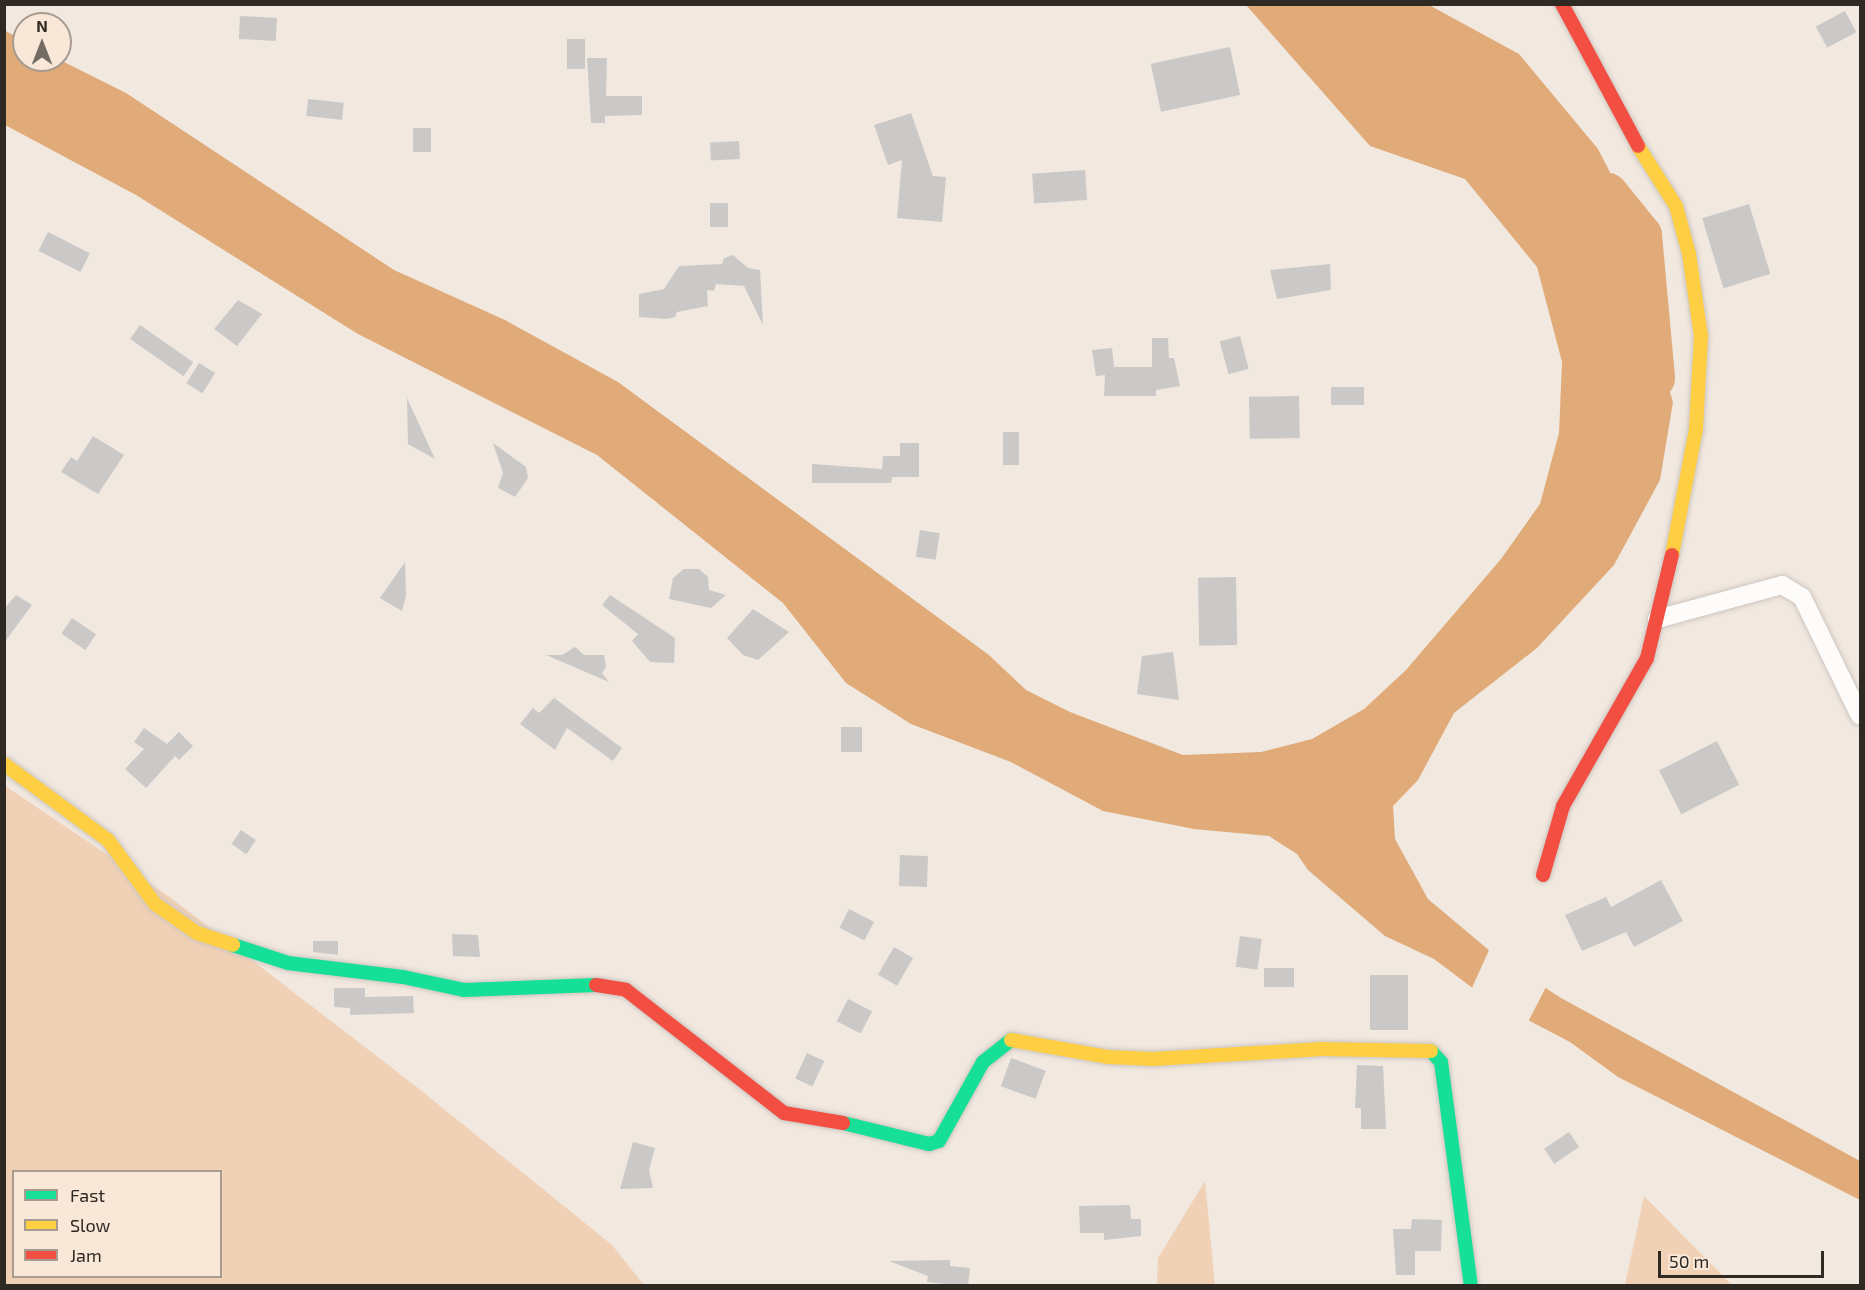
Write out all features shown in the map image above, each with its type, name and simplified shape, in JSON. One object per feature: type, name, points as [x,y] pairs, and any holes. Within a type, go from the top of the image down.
[{"type":"street","points":[[1543,875],[1563,806],[1647,658],[1696,429],[1701,336],[1689,254],[1676,206],[1650,170],[1597,63],[1562,4]]},
{"type":"street","points":[[1657,619],[1782,585],[1802,597],[1860,716]]},
{"type":"street","points":[[4,764],[108,840],[130,865],[155,904],[197,933],[288,963],[403,977],[464,990],[601,985],[626,990],[784,1113],[867,1127],[929,1144],[939,1141],[983,1062],[1012,1039],[1108,1057],[1153,1059],[1319,1049],[1432,1052],[1441,1062],[1471,1286]]},
{"type":"shaded area","points":[[1246,5],[1429,5],[1519,54],[1598,149],[1642,235],[1650,327],[1673,402],[1660,480],[1614,565],[1537,648],[1454,713],[1418,780],[1393,806],[1395,839],[1428,899],[1496,956],[1561,998],[1860,1161],[1860,1200],[1618,1077],[1570,1042],[1486,998],[1434,959],[1385,936],[1308,870],[1297,854],[1269,836],[1194,829],[1103,811],[1011,762],[911,724],[846,683],[783,603],[597,455],[358,334],[136,195],[5,125],[4,30],[12,34],[12,72],[72,72],[72,66],[126,93],[394,270],[505,320],[618,382],[989,655],[1026,690],[1070,712],[1183,755],[1261,752],[1312,739],[1364,709],[1406,670],[1501,559],[1540,504],[1559,433],[1562,362],[1537,267],[1465,179],[1370,146]]},
{"type":"shaded area","points":[[4,785],[171,898],[413,1084],[612,1245],[644,1285],[5,1285]]},
{"type":"shaded area","points":[[1205,1181],[1215,1285],[1157,1285],[1158,1258]]},
{"type":"shaded area","points":[[1644,1196],[1732,1285],[1625,1285]]},
{"type":"pier","points":[[1490,948],[1547,985],[1527,1024],[1471,990]]},
{"type":"building","points":[[1845,11],[1856,32],[1827,48],[1816,26]]},
{"type":"building","points":[[240,16],[277,18],[276,41],[239,39]]},
{"type":"building","points":[[567,39],[585,39],[585,69],[567,69]]},
{"type":"building","points":[[1230,47],[1240,95],[1161,112],[1151,64]]},
{"type":"building","points":[[587,58],[607,58],[606,96],[642,96],[642,115],[605,116],[605,123],[591,123]]},
{"type":"building","points":[[308,99],[344,103],[342,120],[306,116]]},
{"type":"building","points":[[911,113],[933,176],[946,177],[942,222],[897,218],[902,160],[888,165],[874,125]]},
{"type":"building","points":[[413,128],[431,128],[431,152],[413,152]]},
{"type":"building","points":[[739,141],[740,159],[711,160],[710,143]]},
{"type":"building","points":[[1085,170],[1087,200],[1034,204],[1032,174]]},
{"type":"building","points":[[710,203],[728,203],[728,227],[710,227]]},
{"type":"building","points":[[1749,204],[1770,274],[1723,288],[1702,218]]},
{"type":"building","points":[[48,232],[90,253],[80,272],[38,251]]},
{"type":"building","points":[[733,255],[748,268],[760,270],[763,325],[744,286],[716,284],[714,291],[707,290],[708,306],[677,312],[675,317],[666,319],[639,317],[639,294],[664,289],[679,266],[722,264],[724,258]]},
{"type":"building","points":[[1330,264],[1331,290],[1277,299],[1270,270]]},
{"type":"building","points":[[238,300],[262,314],[237,346],[214,329]]},
{"type":"building","points":[[140,325],[193,362],[183,376],[130,339]]},
{"type":"building","points":[[1240,336],[1249,369],[1229,374],[1220,341]]},
{"type":"building","points":[[1152,338],[1168,338],[1169,358],[1174,358],[1180,386],[1156,390],[1156,396],[1104,396],[1105,375],[1096,376],[1092,350],[1112,348],[1114,367],[1152,367]]},
{"type":"building","points":[[199,363],[215,373],[202,393],[186,383]]},
{"type":"building","points":[[1331,387],[1364,387],[1364,405],[1331,405]]},
{"type":"building","points":[[1299,396],[1300,438],[1250,439],[1249,397]]},
{"type":"building","points":[[407,398],[435,459],[408,444]]},
{"type":"building","points":[[1003,432],[1019,432],[1019,465],[1003,465]]},
{"type":"building","points":[[93,436],[124,455],[98,494],[61,472],[71,457],[77,461]]},
{"type":"building","points":[[493,443],[526,467],[528,478],[515,497],[498,488],[503,473]]},
{"type":"building","points":[[900,443],[919,443],[919,477],[892,477],[891,483],[812,483],[812,464],[882,469],[883,456],[900,456]]},
{"type":"building","points":[[920,530],[940,533],[936,560],[916,557]]},
{"type":"building","points":[[405,562],[406,596],[402,611],[380,598]]},
{"type":"building","points":[[684,569],[699,569],[708,577],[709,590],[726,595],[711,608],[669,599],[673,578]]},
{"type":"building","points":[[1236,577],[1237,645],[1199,646],[1198,578]]},
{"type":"building","points":[[16,595],[32,605],[4,643],[4,609]]},
{"type":"building","points":[[610,595],[675,638],[674,663],[650,662],[632,641],[638,634],[602,605]]},
{"type":"building","points":[[753,609],[789,632],[758,660],[743,655],[727,638]]},
{"type":"building","points":[[72,618],[96,634],[85,650],[61,634]]},
{"type":"building","points":[[575,647],[584,655],[604,655],[606,667],[602,673],[609,682],[546,655],[562,655]]},
{"type":"building","points":[[1173,652],[1179,700],[1137,694],[1142,656]]},
{"type":"building","points":[[554,698],[622,748],[613,761],[567,728],[555,750],[520,724],[533,708],[539,713]]},
{"type":"building","points":[[841,727],[862,727],[862,752],[841,752]]},
{"type":"building","points":[[144,728],[167,744],[179,732],[193,746],[179,760],[175,756],[146,788],[125,769],[144,749],[134,742]]},
{"type":"building","points":[[1717,741],[1739,785],[1681,814],[1659,771]]},
{"type":"building","points":[[241,830],[256,840],[246,854],[231,844]]},
{"type":"building","points":[[900,855],[928,856],[927,887],[899,886]]},
{"type":"building","points":[[1661,880],[1683,921],[1634,947],[1626,932],[1582,951],[1565,915],[1606,897],[1611,907]]},
{"type":"building","points":[[849,909],[874,922],[864,940],[839,928]]},
{"type":"building","points":[[452,934],[478,935],[480,957],[453,956]]},
{"type":"building","points":[[1240,936],[1262,939],[1257,970],[1236,967]]},
{"type":"building","points":[[313,941],[338,941],[338,955],[313,952]]},
{"type":"building","points":[[894,947],[913,958],[897,986],[878,975]]},
{"type":"building","points":[[1264,968],[1294,968],[1294,987],[1264,987]]},
{"type":"building","points":[[1370,975],[1408,975],[1408,1030],[1370,1030]]},
{"type":"building","points":[[334,988],[365,988],[365,997],[413,996],[414,1013],[350,1015],[350,1008],[334,1007]]},
{"type":"building","points":[[848,999],[872,1011],[861,1034],[837,1021]]},
{"type":"building","points":[[807,1053],[824,1061],[812,1086],[795,1078]]},
{"type":"building","points":[[1011,1058],[1046,1071],[1036,1099],[1001,1086]]},
{"type":"building","points":[[1357,1065],[1383,1066],[1386,1129],[1361,1129],[1361,1108],[1355,1108]]},
{"type":"building","points":[[1569,1132],[1579,1147],[1554,1164],[1544,1149]]},
{"type":"building","points":[[633,1142],[655,1148],[649,1170],[653,1188],[620,1189]]},
{"type":"building","points":[[1130,1205],[1131,1219],[1141,1219],[1141,1236],[1104,1240],[1104,1233],[1080,1233],[1079,1206]]},
{"type":"building","points":[[1412,1219],[1442,1220],[1441,1251],[1415,1251],[1415,1275],[1396,1275],[1393,1229],[1411,1229]]},
{"type":"building","points":[[950,1260],[950,1266],[970,1268],[968,1286],[927,1282],[928,1276],[889,1261]]},
{"type":"waterway","points":[[1608,193],[1642,235],[1655,378]]},
{"type":"traffic: fast","points":[[233,945],[288,963],[403,977],[464,990],[596,985]]},
{"type":"traffic: fast","points":[[843,1123],[929,1144],[939,1141],[983,1062],[1011,1040]]},
{"type":"traffic: fast","points":[[1431,1051],[1441,1062],[1471,1286]]},
{"type":"traffic: slow","points":[[1638,146],[1676,206],[1689,254],[1701,336],[1696,429],[1672,555]]},
{"type":"traffic: slow","points":[[4,764],[108,840],[155,904],[197,933],[233,945]]},
{"type":"traffic: slow","points":[[1011,1040],[1108,1057],[1153,1059],[1319,1049],[1431,1051]]},
{"type":"traffic: jam","points":[[1562,4],[1638,146]]},
{"type":"traffic: jam","points":[[1543,875],[1563,806],[1647,658],[1672,555]]},
{"type":"traffic: jam","points":[[596,985],[626,990],[784,1113],[843,1123]]}]
